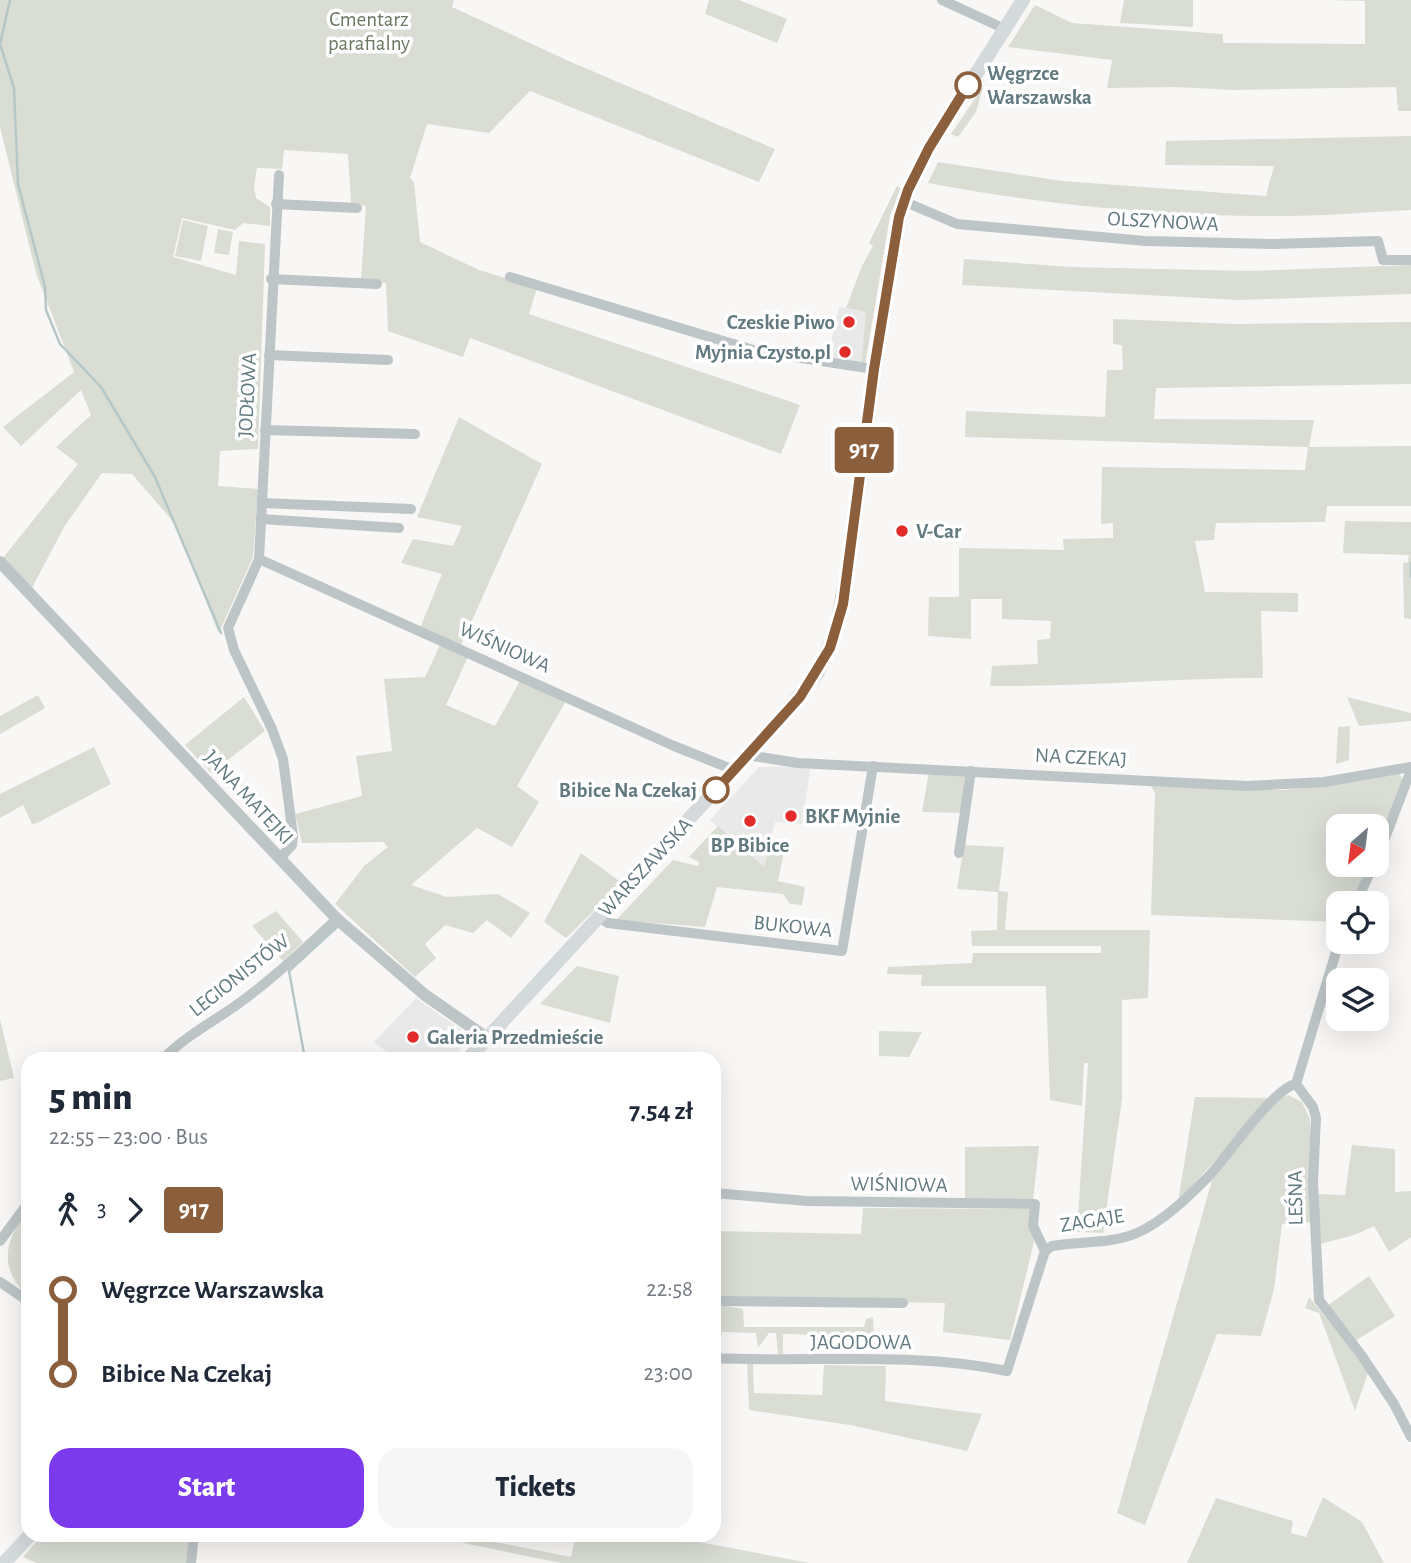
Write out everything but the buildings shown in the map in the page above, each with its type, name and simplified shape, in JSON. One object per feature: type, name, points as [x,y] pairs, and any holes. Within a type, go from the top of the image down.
[{"type":"main road","name":"WARSZAWSKA","points":[[474,1052],[734,770],[810,683],[825,659],[836,629],[850,550],[874,369],[904,201],[929,148],[1023,0]]},
{"type":"main road","points":[[4,1563],[24,1542]]},
{"type":"street","points":[[942,0],[1005,29]]},
{"type":"street","name":"JODŁOWA","points":[[279,174],[271,279],[259,559],[228,628],[234,650],[272,729],[283,760],[293,841],[279,858]]},
{"type":"street","name":"OLSZYNOWA","points":[[904,201],[957,223],[986,228],[1145,241],[1273,244],[1377,241],[1384,260],[1411,260]]},
{"type":"street","points":[[276,204],[358,208]]},
{"type":"street","points":[[510,277],[761,352],[874,369]]},
{"type":"street","points":[[271,279],[377,284]]},
{"type":"street","points":[[269,355],[388,360]]},
{"type":"street","points":[[265,429],[415,435]]},
{"type":"street","points":[[262,502],[411,509]]},
{"type":"street","points":[[261,519],[399,528]]},
{"type":"street","name":"WIŚNIOWA","points":[[259,559],[674,746],[734,770]]},
{"type":"street","name":"JANA MATEJKI","points":[[0,562],[337,919],[419,990],[487,1038]]},
{"type":"street","name":"NA CZEKAJ","points":[[747,755],[798,763],[1247,786],[1324,782],[1411,768]]},
{"type":"street","name":"BUKOWA","points":[[599,917],[608,923],[842,951],[873,766]]},
{"type":"street","points":[[1390,824],[1411,768]]},
{"type":"street","points":[[959,853],[971,771]]},
{"type":"street","name":"LEGIONISTÓW","points":[[170,1052],[240,1003],[337,919]]},
{"type":"street","points":[[1296,1084],[1335,954]]},
{"type":"street","name":"ZAGAJE","points":[[1007,1371],[1045,1251],[1052,1245],[1114,1240],[1137,1233],[1158,1220],[1208,1177],[1279,1093],[1296,1084]]},
{"type":"street","name":"LEŚNA","points":[[1296,1084],[1313,1107],[1315,1118],[1313,1182],[1319,1300],[1362,1356],[1394,1404],[1411,1437]]},
{"type":"street","name":"WIŚNIOWA","points":[[721,1194],[807,1202],[1035,1204],[1033,1226],[1045,1251]]},
{"type":"street","points":[[0,1241],[21,1212]]},
{"type":"street","points":[[0,1282],[21,1296]]},
{"type":"street","points":[[721,1301],[902,1303]]},
{"type":"street","name":"JAGODOWA","points":[[721,1358],[777,1362],[953,1362],[1007,1371]]},
{"type":"street","points":[[191,1563],[193,1542]]},
{"type":"shaded area","points":[[839,307],[866,312],[861,365],[827,360]]},
{"type":"shaded area","points":[[811,766],[802,824],[775,822],[764,867],[734,849],[738,844],[710,820],[759,767]]},
{"type":"shaded area","points":[[416,998],[471,1037],[457,1052],[387,1052],[374,1042]]},
{"type":"green space","name":"Cmentarz parafialny","points":[[0,0],[454,0],[452,7],[571,62],[775,149],[759,182],[530,91],[489,133],[427,124],[410,178],[414,182],[420,242],[479,270],[537,288],[529,314],[800,405],[781,454],[470,338],[463,357],[388,331],[386,283],[361,280],[366,206],[351,203],[348,154],[284,150],[282,169],[257,168],[254,187],[256,198],[270,207],[270,226],[243,223],[235,230],[182,218],[173,257],[236,275],[239,241],[265,244],[258,449],[220,451],[218,486],[258,489],[253,557],[222,626],[218,632],[176,525],[132,474],[102,473],[64,527],[32,588],[3,558],[78,464],[56,447],[91,415],[81,390],[21,446],[3,427],[74,372],[36,273],[0,127]]},
{"type":"green space","points":[[709,0],[739,0],[787,19],[777,43],[705,14]]},
{"type":"green space","points":[[1124,0],[1193,0],[1193,27],[1120,23]]},
{"type":"green space","points":[[1329,0],[1411,0],[1411,111],[1398,111],[1396,87],[1234,90],[1107,88],[1112,60],[1008,47],[1035,5],[1072,23],[1223,34],[1223,43],[1365,44],[1365,1]]},
{"type":"green space","points":[[983,87],[976,112],[958,137],[951,134]]},
{"type":"green space","points":[[1411,136],[1411,210],[1299,216],[1149,212],[1016,198],[928,183],[938,162],[1062,181],[1266,196],[1274,166],[1165,165],[1166,141]]},
{"type":"green space","points":[[897,186],[901,188],[890,216],[865,365],[861,365],[866,312],[846,308],[873,246],[869,243]]},
{"type":"green space","points":[[183,220],[208,226],[201,261],[175,256]]},
{"type":"green space","points":[[218,229],[233,232],[229,255],[214,253]]},
{"type":"green space","points":[[964,259],[1071,267],[1249,271],[1411,265],[1411,294],[1239,300],[962,285]]},
{"type":"green space","points":[[1113,319],[1235,324],[1411,322],[1411,384],[1156,388],[1154,419],[1314,420],[1309,447],[1411,446],[1411,506],[1327,506],[1325,522],[1216,523],[1214,540],[1195,541],[1205,592],[1298,593],[1298,612],[1261,611],[1263,678],[990,686],[992,666],[1038,664],[1037,640],[1050,639],[1051,621],[1002,619],[1002,599],[971,599],[971,639],[928,636],[929,597],[959,597],[959,548],[1064,550],[1063,539],[1113,538],[1113,523],[1101,524],[1102,467],[1305,470],[1308,447],[965,437],[966,411],[1105,417],[1107,370],[1123,370],[1122,345],[1113,344]]},
{"type":"green space","points":[[459,417],[542,464],[461,645],[420,628],[442,574],[401,563],[413,539],[453,546],[462,526],[417,517]]},
{"type":"green space","points":[[1345,521],[1411,522],[1411,619],[1404,618],[1403,563],[1408,562],[1409,555],[1343,553]]},
{"type":"green space","points":[[440,645],[468,657],[446,705],[495,726],[521,679],[566,701],[517,786],[539,802],[512,847],[477,828],[411,885],[447,897],[498,894],[530,913],[511,938],[487,920],[473,933],[445,925],[425,944],[436,958],[415,977],[335,904],[364,866],[388,847],[383,842],[302,843],[295,814],[362,796],[356,756],[392,751],[384,679],[425,677]]},
{"type":"green space","points":[[38,695],[45,708],[0,734],[0,716]]},
{"type":"green space","points":[[244,697],[265,731],[211,773],[185,745]]},
{"type":"green space","points":[[1347,697],[1411,713],[1411,721],[1359,726]]},
{"type":"green space","points":[[1350,726],[1349,760],[1336,764],[1338,727]]},
{"type":"green space","points":[[94,747],[111,784],[37,823],[32,824],[23,805],[0,818],[0,794]]},
{"type":"green space","points":[[929,772],[967,774],[962,813],[922,812]]},
{"type":"green space","points":[[1400,774],[1403,782],[1390,814],[1326,814],[1326,877],[1363,877],[1356,891],[1326,891],[1326,922],[1151,915],[1155,793],[1151,786],[1285,790]]},
{"type":"green space","points":[[718,826],[738,844],[735,849],[744,857],[748,853],[764,867],[769,848],[784,852],[778,881],[805,887],[802,905],[790,904],[783,894],[717,887],[705,927],[616,920],[673,860],[698,866],[699,862],[689,857]]},
{"type":"green space","points":[[964,845],[1004,847],[999,891],[1008,892],[1005,930],[1150,930],[1148,998],[1122,1000],[1122,1099],[1103,1233],[1077,1232],[1088,1063],[1084,1063],[1082,1106],[1050,1100],[1046,986],[921,986],[922,975],[887,974],[888,967],[972,963],[973,953],[1101,953],[1101,946],[972,946],[971,931],[997,930],[998,892],[957,889]]},
{"type":"green space","points":[[581,853],[622,883],[566,938],[544,922]]},
{"type":"green space","points":[[276,911],[303,942],[283,961],[252,926]]},
{"type":"green space","points":[[577,966],[619,976],[610,1023],[540,1004]]},
{"type":"green space","points":[[0,1019],[14,1078],[0,1081]]},
{"type":"green space","points":[[879,1031],[922,1032],[909,1057],[879,1056]]},
{"type":"green space","points":[[1288,1095],[1302,1102],[1310,1119],[1312,1222],[1282,1224],[1274,1289],[1261,1336],[1217,1334],[1145,1525],[1117,1513],[1213,1177],[1276,1100]]},
{"type":"green space","points":[[1195,1097],[1270,1098],[1178,1202]]},
{"type":"green space","points":[[1352,1145],[1395,1149],[1395,1192],[1411,1191],[1411,1237],[1389,1252],[1374,1226],[1354,1235],[1320,1244],[1318,1194],[1345,1195]]},
{"type":"green space","points":[[1039,1146],[1033,1201],[965,1201],[965,1147]]},
{"type":"green space","points":[[863,1208],[1029,1209],[1034,1242],[1010,1340],[943,1332],[945,1303],[721,1299],[721,1231],[861,1234]]},
{"type":"green space","points":[[21,1219],[21,1288],[13,1276],[8,1256],[9,1245]]},
{"type":"green space","points":[[1369,1276],[1395,1316],[1355,1341],[1327,1306]]},
{"type":"green space","points":[[1309,1297],[1369,1370],[1355,1411],[1319,1313],[1305,1308]]},
{"type":"green space","points":[[721,1305],[743,1309],[744,1327],[864,1327],[866,1319],[873,1317],[874,1336],[783,1334],[783,1359],[778,1355],[776,1333],[769,1333],[758,1348],[756,1333],[722,1332],[721,1338]]},
{"type":"green space","points":[[747,1362],[753,1364],[754,1393],[822,1395],[824,1365],[886,1366],[885,1401],[982,1414],[967,1451],[850,1425],[749,1410]]},
{"type":"green space","points":[[1323,1497],[1362,1522],[1384,1563],[1187,1563],[1216,1498],[1293,1521],[1291,1533],[1306,1537]]},
{"type":"green space","points":[[36,1542],[189,1542],[186,1563],[36,1563],[23,1557]]},
{"type":"green space","points":[[495,1542],[571,1557],[574,1542],[700,1542],[809,1563],[561,1563],[463,1543]]},
{"type":"waterway","points":[[10,0],[0,44],[14,88],[18,184],[45,287],[46,310],[60,344],[101,387],[155,477],[221,633]]},
{"type":"waterway","points":[[1411,563],[1411,577]]},
{"type":"waterway","points":[[304,1052],[289,971],[337,927]]},
{"type":"bus line","name":"917","points":[[716,790],[800,697],[817,674],[830,648],[843,604],[874,369],[899,217],[908,190],[929,148],[968,85]]},
{"type":"place","name":"Węgrzce Warszawska","points":[[968,85]]},
{"type":"place","name":"Czeskie Piwo","points":[[849,322]]},
{"type":"place","name":"Myjnia Czysto.pl","points":[[845,352]]},
{"type":"place","name":"V-Car","points":[[902,531]]},
{"type":"place","name":"Bibice Na Czekaj","points":[[716,790]]},
{"type":"place","name":"BKF Myjnie","points":[[791,816]]},
{"type":"place","name":"BP Bibice","points":[[750,821]]},
{"type":"place","name":"Galeria Przedmieście","points":[[413,1037]]}]
